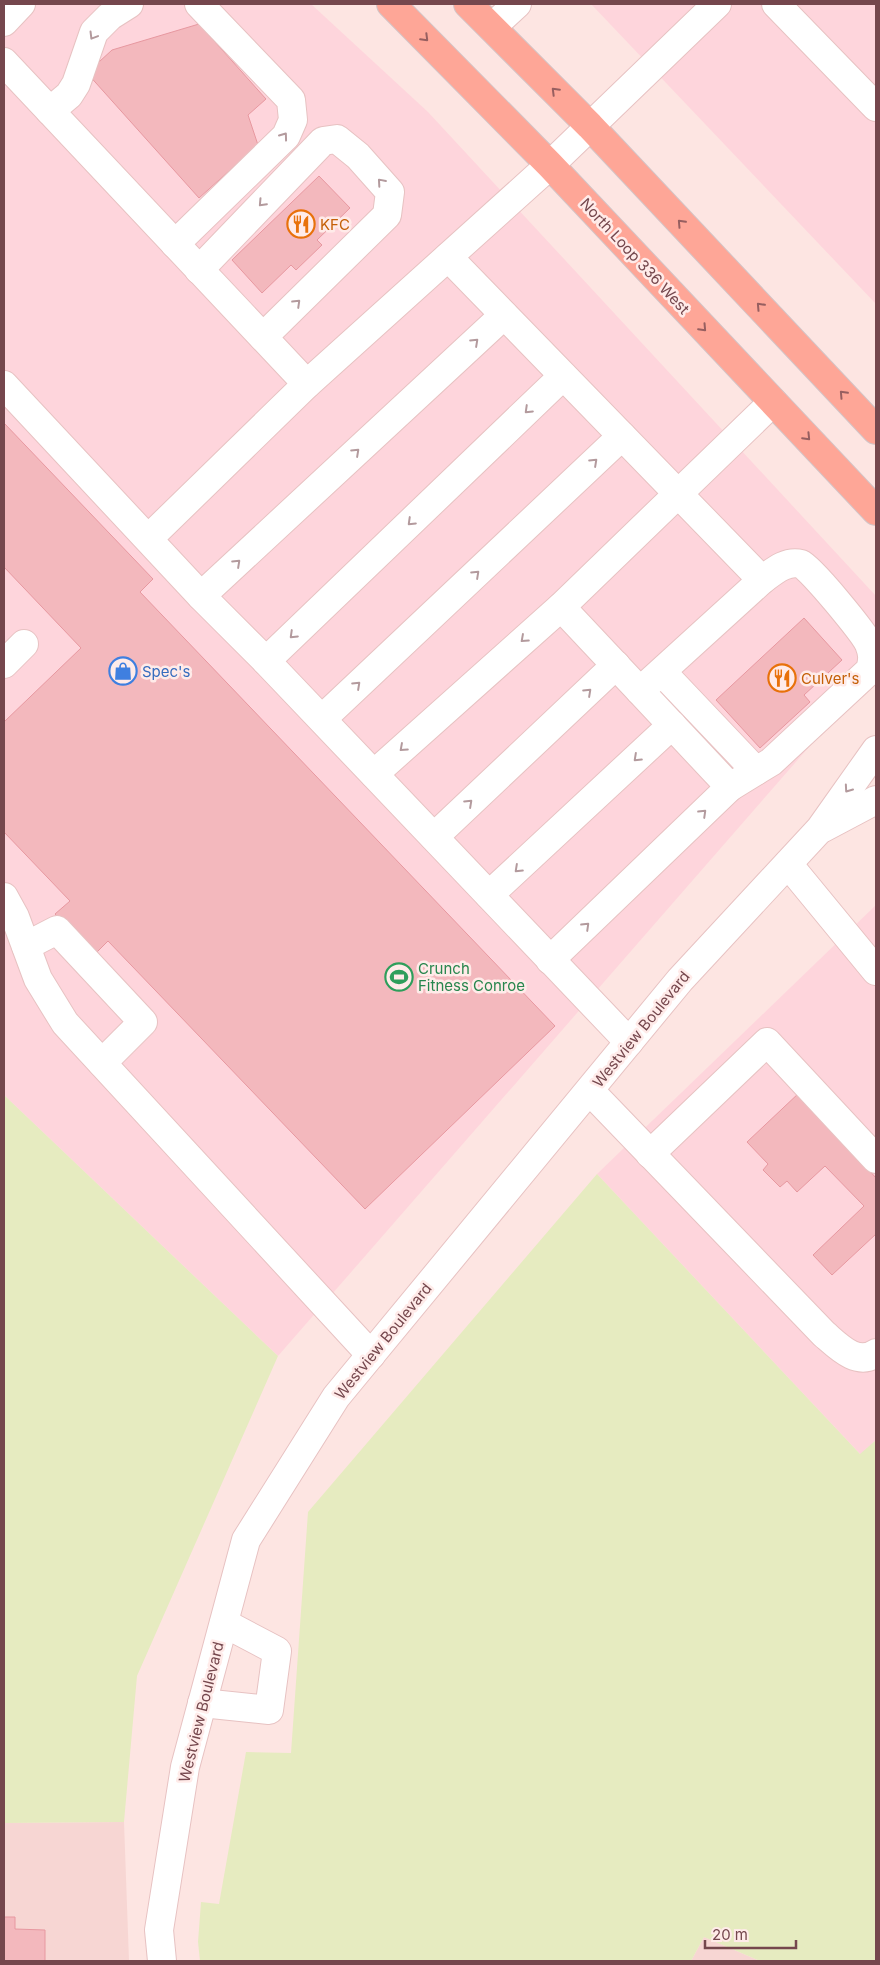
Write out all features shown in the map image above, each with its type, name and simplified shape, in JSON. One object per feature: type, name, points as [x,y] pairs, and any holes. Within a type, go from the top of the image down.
[{"type":"main road","name":"North Loop 336 West","points":[[391,4],[550,165],[876,511]]},
{"type":"main road","points":[[468,4],[590,126],[876,430]]},
{"type":"street","points":[[4,22],[21,4]]},
{"type":"street","points":[[50,111],[69,95],[76,84],[94,32],[110,16],[129,4]]},
{"type":"street","points":[[175,244],[286,136],[293,120],[291,100],[199,4]]},
{"type":"street","points":[[492,27],[517,4]]},
{"type":"street","points":[[149,538],[307,384],[550,165],[716,4]]},
{"type":"street","points":[[776,4],[876,107]]},
{"type":"street","points":[[4,62],[307,384]]},
{"type":"street","points":[[199,270],[323,141],[337,139],[358,156],[390,192],[387,215],[263,337]]},
{"type":"street","points":[[448,257],[762,580]]},
{"type":"street","points":[[201,596],[504,315]]},
{"type":"street","points":[[266,661],[563,376]]},
{"type":"street","points":[[4,384],[201,596],[322,719],[629,1042]]},
{"type":"street","points":[[374,774],[561,607],[679,495],[773,402]]},
{"type":"street","points":[[322,719],[622,436]]},
{"type":"street","points":[[550,960],[730,787],[771,762],[870,670],[874,658],[868,642],[814,574],[801,564],[786,564],[762,580],[640,691]]},
{"type":"street","points":[[561,607],[730,787]]},
{"type":"street","points":[[4,664],[24,644]]},
{"type":"street","points":[[434,837],[616,665]]},
{"type":"street","points":[[662,672],[756,772]]},
{"type":"street","points":[[489,896],[672,725]]},
{"type":"street","name":"Westview Boulevard","points":[[155,1957],[185,1767],[246,1540],[336,1397],[680,980],[820,830],[876,750]]},
{"type":"street","name":"Westview Boulevard","points":[[820,830],[876,800]]},
{"type":"street","points":[[788,864],[876,971]]},
{"type":"street","points":[[4,896],[15,917],[38,979],[65,1023],[371,1355]]},
{"type":"street","points":[[26,946],[57,930],[143,1022],[102,1063]]},
{"type":"street","points":[[650,1154],[767,1042],[876,1159]]},
{"type":"street","points":[[590,1091],[824,1334],[848,1354],[857,1357],[872,1356],[876,1353]]},
{"type":"street","points":[[202,1703],[269,1710],[277,1651],[224,1623]]},
{"type":"shaded area","points":[[4,4],[311,4],[428,112],[876,596],[876,670],[278,1356],[4,1095]]},
{"type":"shaded area","points":[[591,4],[876,4],[876,304]]},
{"type":"shaded area","points":[[876,905],[876,1440],[861,1455],[597,1174]]},
{"type":"shaded area","points":[[124,1822],[129,1961],[4,1961],[4,1823]]},
{"type":"shaded area","points":[[704,1937],[760,1961],[691,1961]]},
{"type":"green space","points":[[4,1095],[278,1356],[137,1676],[124,1822],[4,1823]]},
{"type":"green space","points":[[597,1174],[860,1454],[876,1440],[876,1961],[760,1961],[704,1937],[691,1961],[200,1961],[198,1942],[201,1902],[219,1904],[246,1752],[291,1753],[308,1512]]},
{"type":"building","points":[[199,24],[266,99],[248,115],[258,145],[199,198],[87,73],[112,50]]},
{"type":"building","name":"KFC","points":[[319,176],[350,208],[317,240],[322,245],[296,270],[291,265],[262,293],[232,260]]},
{"type":"building","points":[[4,423],[153,579],[140,592],[555,1026],[365,1209],[108,941],[94,955],[55,914],[70,901],[4,832],[4,722],[81,648],[4,567]]},
{"type":"building","name":"Culver's","points":[[804,618],[842,660],[804,695],[810,702],[760,748],[716,700]]},
{"type":"building","points":[[800,1092],[876,1178],[876,1234],[832,1275],[813,1255],[864,1206],[825,1166],[797,1192],[787,1181],[780,1187],[763,1170],[768,1164],[747,1142]]},
{"type":"building","points":[[4,1917],[15,1917],[15,1929],[45,1930],[45,1961],[4,1961]]},
{"type":"place","name":"KFC","points":[[301,224]]},
{"type":"place","name":"Spec's","points":[[123,671]]},
{"type":"place","name":"Culver's","points":[[782,678]]},
{"type":"place","name":"Crunch Fitness Conroe","points":[[399,977]]}]
